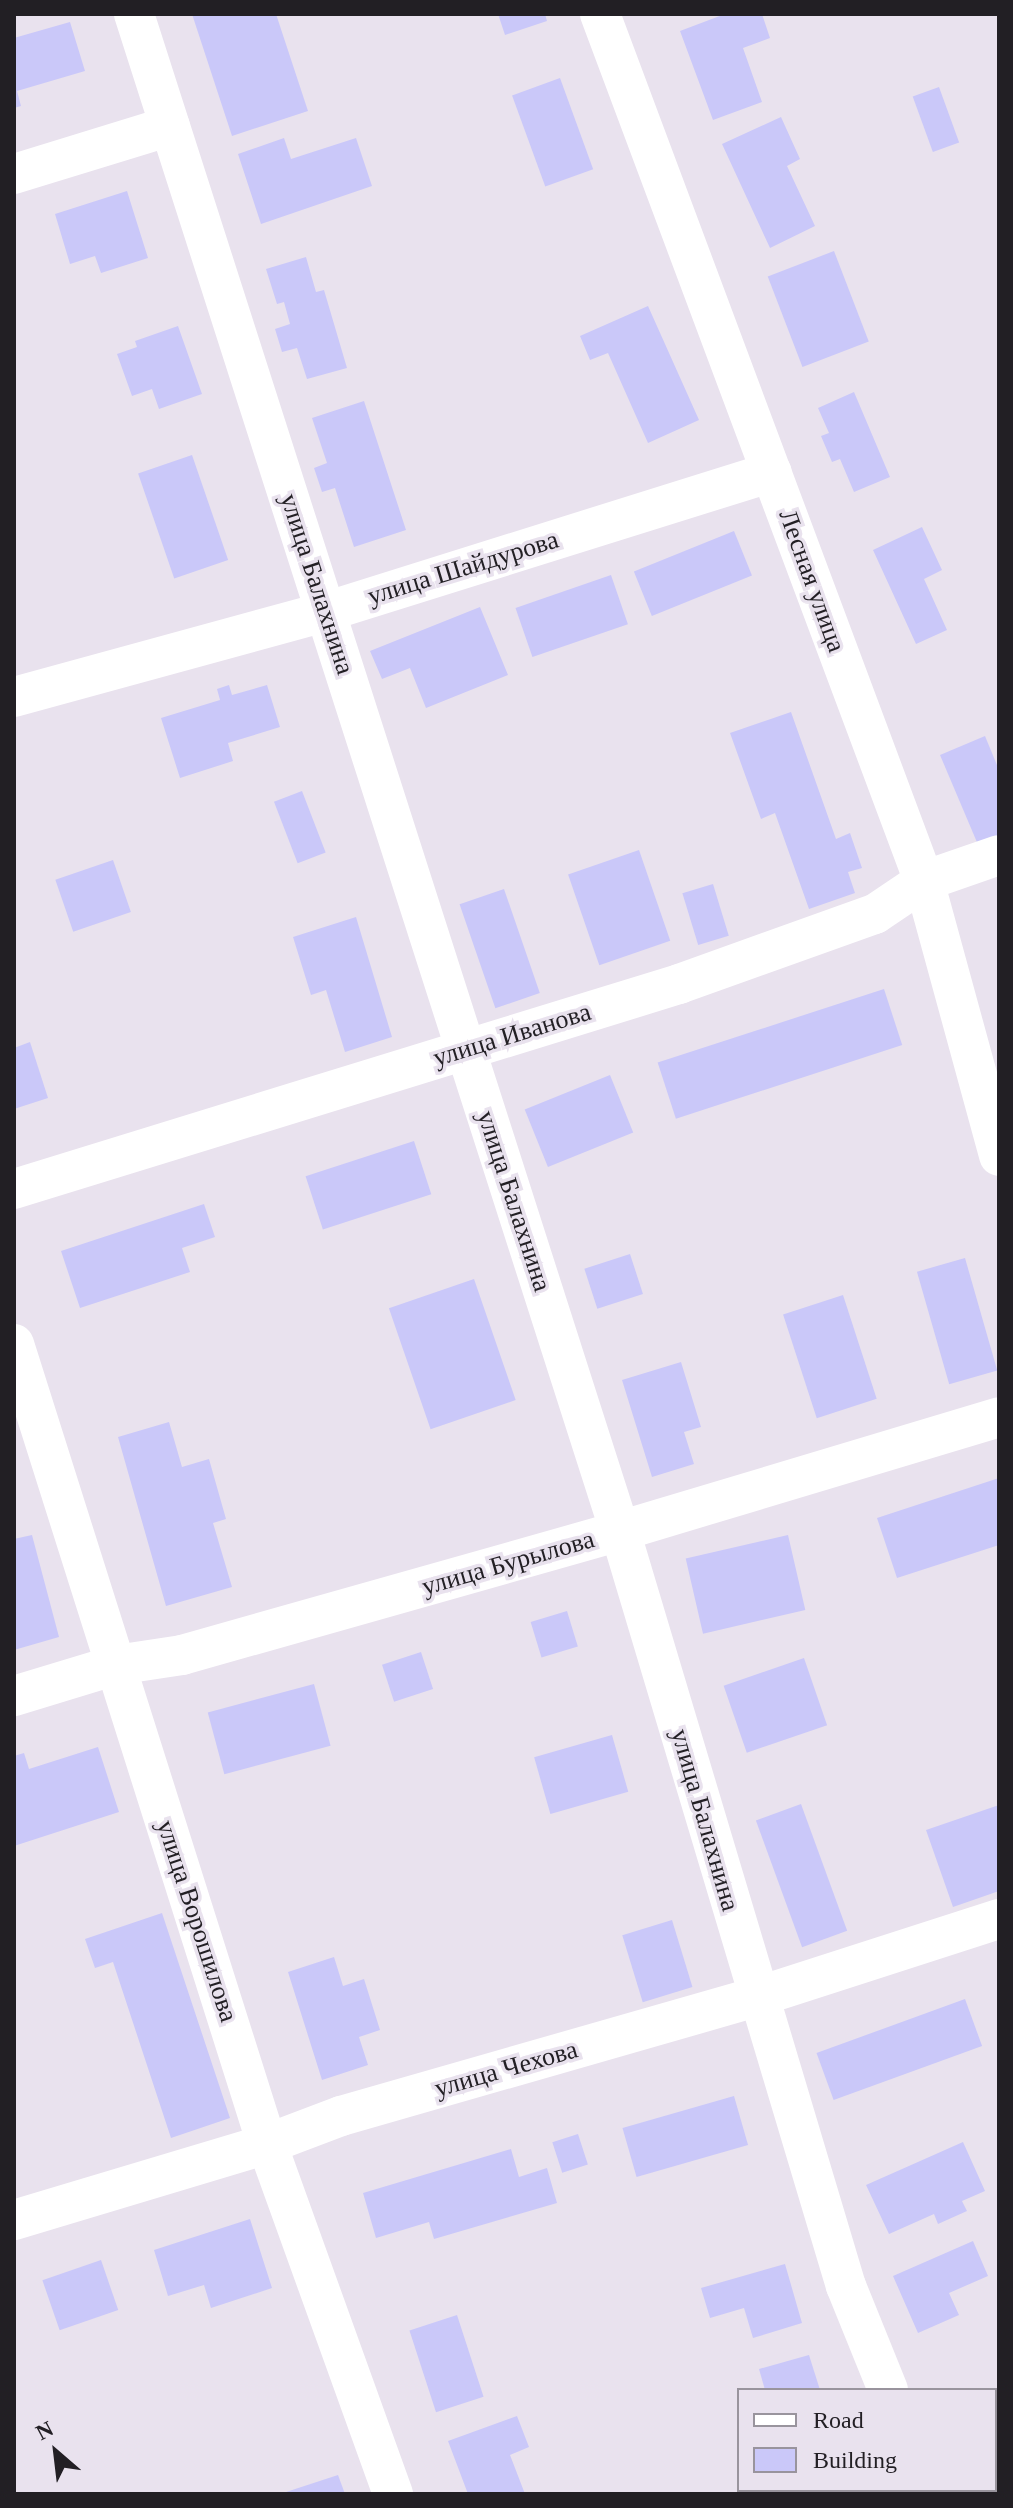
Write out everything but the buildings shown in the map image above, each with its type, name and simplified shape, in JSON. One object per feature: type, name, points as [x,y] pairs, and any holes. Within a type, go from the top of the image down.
[{"type":"street","name":"улица Балахнина","points":[[134,14],[620,1531],[846,2286],[887,2388]]},
{"type":"street","name":"Лесная улица","points":[[600,14],[924,881],[999,1156]]},
{"type":"street","points":[[14,174],[170,126]]},
{"type":"street","name":"улица Шайдурова","points":[[14,697],[325,612],[772,472]]},
{"type":"street","name":"улица Иванова","points":[[14,1189],[679,984],[875,914],[924,881],[999,855]]},
{"type":"street","name":"улица Ворошилова","points":[[14,1344],[267,2144],[393,2494]]},
{"type":"street","name":"улица Бурылова","points":[[14,1696],[116,1665],[182,1655],[620,1531],[999,1417]]},
{"type":"street","name":"улица Чехова","points":[[14,2220],[267,2144],[341,2116],[757,1997],[999,1919]]}]
